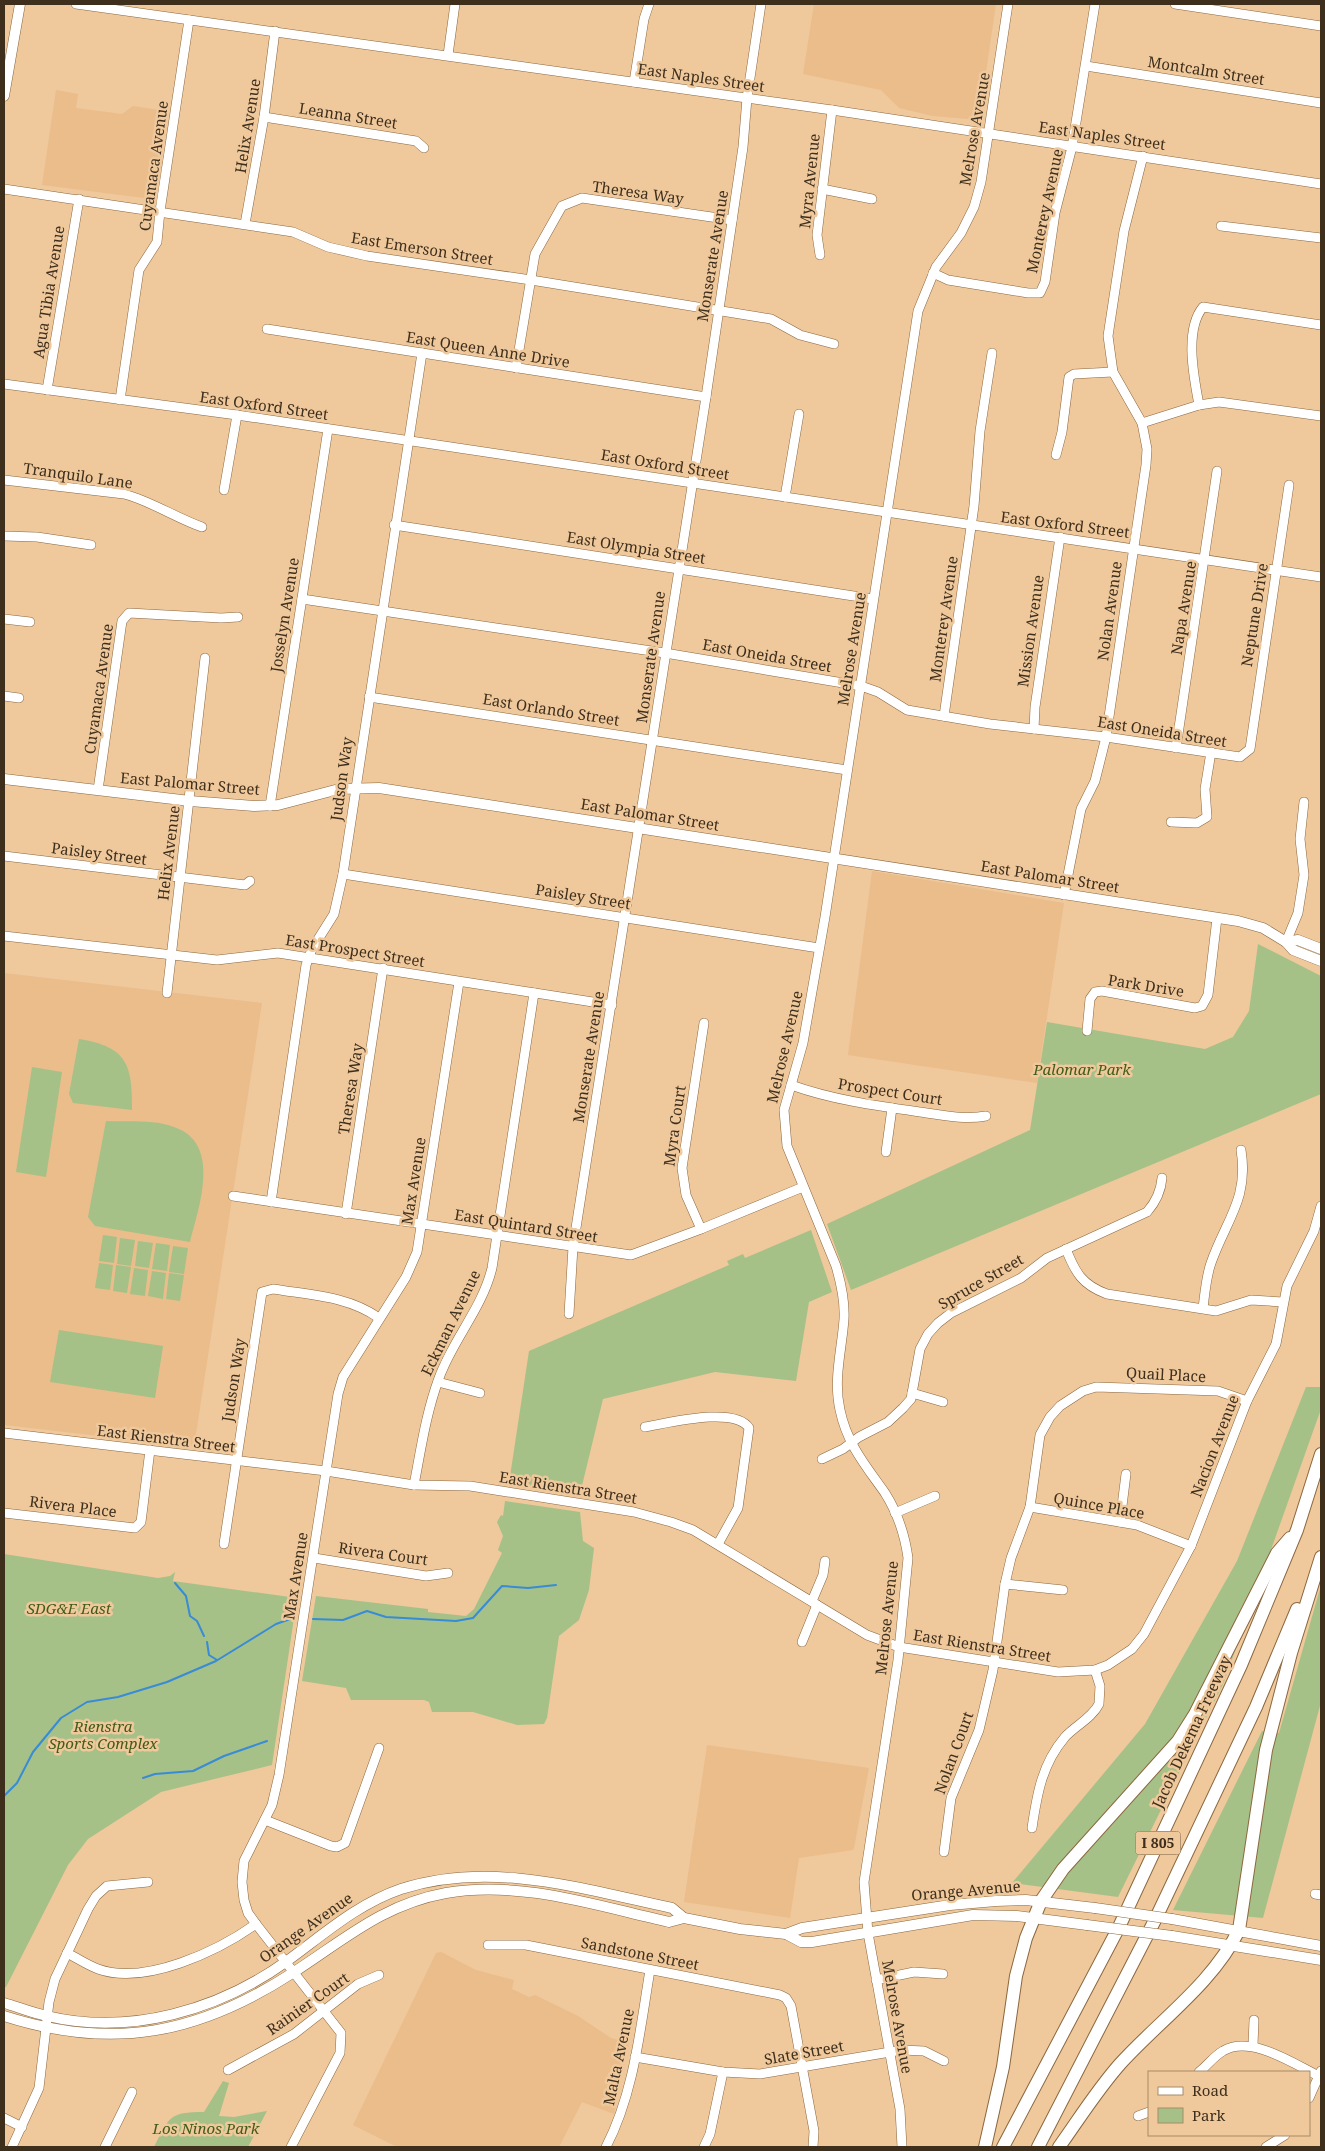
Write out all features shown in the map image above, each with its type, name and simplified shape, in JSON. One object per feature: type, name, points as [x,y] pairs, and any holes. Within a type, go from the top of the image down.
[{"type":"highway","name":"Jacob Dekema Freeway","points":[[1003,2147],[1119,1927],[1241,1666],[1297,1530],[1321,1454]]},
{"type":"highway","points":[[985,2147],[1003,2067],[1016,1976],[1033,1918],[1041,1902],[1063,1869],[1178,1741],[1195,1714],[1277,1553],[1297,1530]]},
{"type":"highway","name":"I 805","points":[[1038,2147],[1155,1920],[1256,1707],[1321,1546]]},
{"type":"highway","points":[[1059,2147],[1109,2077],[1201,1983],[1230,1946],[1238,1930],[1266,1750],[1291,1653],[1321,1557]]},
{"type":"main road","points":[[4,96],[20,4]]},
{"type":"main road","name":"East Palomar Street","points":[[4,779],[190,801],[270,806],[293,802],[326,791],[380,788],[1064,896],[1217,918],[1263,928],[1286,942],[1293,950],[1321,962]]},
{"type":"main road","name":"East Palomar Street","points":[[1286,942],[1298,940],[1321,949]]},
{"type":"main road","name":"Orange Avenue","points":[[4,2003],[48,2016],[86,2021],[125,2022],[182,2012],[244,1988],[287,1961],[326,1930],[362,1907],[401,1889],[469,1877],[505,1876],[534,1878],[672,1908],[684,1918]]},
{"type":"main road","name":"Orange Avenue","points":[[4,2016],[47,2029],[81,2034],[122,2034],[155,2031],[187,2024],[217,2014],[250,1999],[294,1972],[371,1919],[398,1907],[445,1894],[470,1890],[534,1892],[669,1922],[684,1918],[757,1932],[786,1934],[801,1942],[812,1942],[973,1915],[1033,1918],[1172,1936],[1321,1960]]},
{"type":"main road","points":[[593,1905],[596,1892]]},
{"type":"main road","name":"Orange Avenue","points":[[786,1934],[802,1928],[950,1905],[996,1901],[1041,1902],[1177,1920],[1321,1946]]},
{"type":"street","name":"East Naples Street","points":[[76,4],[832,110],[1321,184]]},
{"type":"street","points":[[448,55],[455,4]]},
{"type":"street","points":[[634,82],[644,19],[649,4]]},
{"type":"street","name":"Monserate Avenue","points":[[569,1314],[573,1247],[653,740],[691,483],[706,397],[743,147],[747,98],[761,4]]},
{"type":"street","name":"Melrose Avenue","points":[[902,2147],[900,2109],[868,1933],[864,1882],[899,1647],[906,1594],[908,1558],[905,1542],[895,1513],[885,1494],[867,1471],[850,1442],[839,1409],[837,1368],[844,1317],[841,1286],[836,1266],[787,1146],[784,1110],[803,1043],[834,860],[918,311],[933,273],[961,233],[974,207],[982,182],[1008,4]]},
{"type":"street","name":"Monterey Avenue","points":[[933,273],[948,280],[1028,293],[1040,293],[1045,282],[1056,214],[1072,147],[1095,4]]},
{"type":"street","points":[[1175,4],[1321,26]]},
{"type":"street","points":[[1239,14],[1240,4]]},
{"type":"street","name":"Cuyamaca Avenue","points":[[120,400],[139,270],[157,242],[189,20]]},
{"type":"street","name":"Helix Avenue","points":[[245,224],[264,117],[275,31]]},
{"type":"street","name":"Montcalm Street","points":[[1086,66],[1321,103]]},
{"type":"street","name":"Myra Avenue","points":[[820,255],[817,235],[832,110]]},
{"type":"street","name":"Leanna Street","points":[[264,117],[416,140],[424,148]]},
{"type":"street","name":"Nolan Avenue","points":[[1064,896],[1082,809],[1095,782],[1106,737],[1146,465],[1146,449],[1142,423],[1113,372],[1108,336],[1124,231],[1143,156]]},
{"type":"street","name":"East Emerson Street","points":[[4,188],[293,232],[350,253],[771,318],[800,335],[834,344]]},
{"type":"street","points":[[822,189],[872,199]]},
{"type":"street","name":"Theresa Way","points":[[516,368],[535,254],[556,213],[568,201],[582,198],[602,200],[732,220]]},
{"type":"street","name":"Agua Tibia Avenue","points":[[47,390],[79,199]]},
{"type":"street","points":[[1221,226],[1321,238]]},
{"type":"street","points":[[1199,404],[1192,366],[1195,324],[1203,308],[1210,307],[1321,325]]},
{"type":"street","name":"East Queen Anne Drive","points":[[267,329],[706,397]]},
{"type":"street","name":"Judson Way","points":[[271,1202],[309,957],[334,914],[343,874],[394,525],[422,353]]},
{"type":"street","name":"Monterey Avenue","points":[[944,716],[972,526],[980,431],[992,353]]},
{"type":"street","points":[[1056,455],[1062,432],[1069,377],[1074,374],[1113,372]]},
{"type":"street","name":"East Oxford Street","points":[[4,384],[237,415],[972,526],[1205,558],[1321,577]]},
{"type":"street","points":[[1142,423],[1199,404],[1235,403],[1321,416]]},
{"type":"street","points":[[785,497],[798,414]]},
{"type":"street","points":[[224,490],[237,415]]},
{"type":"street","name":"Josselyn Avenue","points":[[270,806],[328,429]]},
{"type":"street","name":"Napa Avenue","points":[[1176,748],[1217,471]]},
{"type":"street","name":"Tranquilo Lane","points":[[4,480],[137,497],[177,518],[202,527]]},
{"type":"street","name":"Neptune Drive","points":[[1250,750],[1289,485]]},
{"type":"street","name":"East Olympia Street","points":[[394,525],[873,599]]},
{"type":"street","points":[[4,536],[37,537],[91,545]]},
{"type":"street","name":"Mission Avenue","points":[[1034,729],[1034,707],[1060,537]]},
{"type":"street","name":"East Oneida Street","points":[[302,599],[665,653],[861,686],[878,692],[907,710],[944,716],[1240,757],[1250,750]]},
{"type":"street","name":"Cuyamaca Avenue","points":[[98,790],[124,617],[129,613],[221,618],[238,616]]},
{"type":"street","points":[[4,619],[30,622]]},
{"type":"street","name":"Helix Avenue","points":[[167,993],[205,658]]},
{"type":"street","points":[[4,696],[19,698]]},
{"type":"street","name":"East Orlando Street","points":[[369,697],[847,770]]},
{"type":"street","points":[[1171,822],[1197,823],[1207,817],[1205,790],[1210,752]]},
{"type":"street","points":[[1286,942],[1298,912],[1304,875],[1300,839],[1304,802]]},
{"type":"street","name":"Paisley Street","points":[[4,856],[245,885],[250,881]]},
{"type":"street","name":"Paisley Street","points":[[343,874],[819,948]]},
{"type":"street","name":"Park Drive","points":[[1087,1031],[1090,999],[1095,992],[1102,991],[1195,1008],[1202,1006],[1208,995],[1217,918]]},
{"type":"street","name":"East Prospect Street","points":[[4,936],[217,960],[265,953],[309,957],[612,1005]]},
{"type":"street","name":"Theresa Way","points":[[346,1214],[383,968]]},
{"type":"street","name":"Max Avenue","points":[[292,2147],[336,2062],[342,2043],[341,2033],[248,1913],[244,1900],[242,1874],[244,1861],[274,1800],[280,1774],[332,1433],[343,1377],[413,1264],[459,982]]},
{"type":"street","name":"Eckman Avenue","points":[[414,1485],[425,1422],[438,1382],[449,1355],[482,1297],[492,1268],[534,993]]},
{"type":"street","name":"Myra Court","points":[[702,1229],[686,1195],[682,1168],[704,1023]]},
{"type":"street","name":"Prospect Court","points":[[791,1085],[840,1100],[970,1119],[986,1116]]},
{"type":"street","points":[[886,1152],[892,1108]]},
{"type":"street","points":[[1203,1308],[1211,1264],[1241,1194],[1244,1178],[1241,1150]]},
{"type":"street","name":"Spruce Street","points":[[822,1459],[843,1449],[850,1442],[893,1418],[910,1399],[920,1349],[928,1334],[938,1323],[951,1313],[1021,1278],[1047,1258],[1147,1212],[1152,1207],[1162,1186],[1162,1178]]},
{"type":"street","name":"East Quintard Street","points":[[233,1196],[631,1255],[702,1229],[803,1187]]},
{"type":"street","name":"Nacion Avenue","points":[[1095,1670],[1120,1658],[1144,1634],[1191,1546],[1247,1401],[1276,1344],[1283,1302],[1291,1274],[1314,1231],[1321,1206]]},
{"type":"street","points":[[1066,1249],[1076,1273],[1094,1289],[1107,1294],[1216,1311],[1260,1300],[1283,1302]]},
{"type":"street","name":"Judson Way","points":[[224,1544],[262,1292],[273,1289],[349,1301],[363,1306],[380,1318]]},
{"type":"street","points":[[438,1382],[480,1393]]},
{"type":"street","name":"Quail Place","points":[[1030,1508],[1037,1446],[1042,1430],[1060,1406],[1083,1391],[1096,1387],[1116,1386],[1218,1391],[1247,1401]]},
{"type":"street","points":[[912,1393],[943,1402]]},
{"type":"street","points":[[646,1427],[726,1417],[744,1420],[749,1428],[738,1508],[718,1544]]},
{"type":"street","name":"East Rienstra Street","points":[[4,1434],[150,1450],[414,1485],[470,1486],[634,1512],[671,1522],[718,1544],[867,1635],[899,1647],[1058,1672],[1095,1670]]},
{"type":"street","name":"Rivera Place","points":[[4,1513],[132,1528],[139,1525],[150,1450]]},
{"type":"street","points":[[1120,1522],[1126,1474]]},
{"type":"street","points":[[895,1513],[935,1496]]},
{"type":"street","points":[[993,1663],[1005,1584],[1011,1558],[1030,1508]]},
{"type":"street","name":"Quince Place","points":[[1030,1508],[1137,1525],[1191,1546]]},
{"type":"street","name":"Rivera Court","points":[[314,1558],[426,1576],[448,1572]]},
{"type":"street","points":[[802,1642],[823,1575],[825,1560]]},
{"type":"street","points":[[1005,1584],[1063,1590]]},
{"type":"street","name":"Nolan Court","points":[[944,1852],[950,1798],[979,1730],[993,1663]]},
{"type":"street","points":[[1032,1828],[1038,1788],[1048,1762],[1065,1737],[1099,1704],[1100,1686],[1095,1670]]},
{"type":"street","points":[[265,1820],[331,1846],[337,1847],[345,1843],[379,1748]]},
{"type":"street","points":[[12,2147],[40,2088],[48,2016],[55,1980],[96,1896],[107,1886],[148,1882]]},
{"type":"street","points":[[67,1953],[98,1969],[121,1974],[156,1969],[211,1952],[256,1924]]},
{"type":"street","name":"Sandstone Street","points":[[488,1945],[526,1945],[780,1995],[786,1998],[791,2006],[802,2068]]},
{"type":"street","name":"Malta Avenue","points":[[606,2147],[625,2103],[650,1970]]},
{"type":"street","points":[[876,1980],[914,1972],[943,1974]]},
{"type":"street","name":"Rainier Court","points":[[228,2070],[294,2034],[358,1984],[379,1975]]},
{"type":"street","points":[[1253,2045],[1254,2020]]},
{"type":"street","points":[[1201,2071],[1222,2051],[1253,2045],[1321,2075],[1310,2096]]},
{"type":"street","name":"Slate Street","points":[[635,2057],[723,2072],[760,2074],[902,2050],[924,2051],[944,2061]]},
{"type":"street","points":[[802,2068],[814,2131],[813,2147]]},
{"type":"street","points":[[704,2147],[710,2134],[723,2072]]},
{"type":"street","points":[[105,2147],[132,2092]]},
{"type":"street","points":[[1138,2116],[1148,2112]]},
{"type":"street","points":[[4,2118],[22,2127]]},
{"type":"street","points":[[1266,2147],[1283,2136]]},
{"type":"shaded area","points":[[814,4],[996,4],[979,120],[933,116],[899,108],[881,90],[803,74]]},
{"type":"shaded area","points":[[56,90],[78,94],[76,108],[122,114],[133,106],[166,111],[152,199],[42,185]]},
{"type":"shaded area","points":[[872,871],[1064,903],[1037,1083],[848,1055]]},
{"type":"shaded area","points":[[4,973],[262,1003],[194,1447],[4,1425]]},
{"type":"shaded area","points":[[707,1745],[869,1768],[853,1850],[799,1858],[790,1918],[684,1902]]},
{"type":"shaded area","points":[[441,1952],[476,1970],[514,1980],[512,1989],[529,1997],[535,1995],[578,2016],[611,2038],[629,2043],[614,2114],[582,2102],[559,2147],[397,2147],[353,2125],[436,1953]]},
{"type":"green space","name":"Palomar Park","points":[[1258,944],[1321,976],[1321,1094],[851,1290],[827,1224],[1030,1130],[1047,1022],[1205,1049],[1233,1037],[1249,1011]]},
{"type":"green space","points":[[79,1039],[108,1047],[124,1061],[131,1081],[132,1110],[73,1103],[69,1094]]},
{"type":"green space","points":[[32,1067],[62,1072],[46,1177],[16,1172]]},
{"type":"green space","points":[[106,1121],[166,1124],[189,1135],[198,1147],[203,1161],[202,1194],[190,1242],[95,1226],[88,1217]]},
{"type":"green space","points":[[811,1230],[832,1292],[809,1302],[796,1381],[715,1372],[603,1399],[580,1494],[509,1483],[529,1351],[729,1265],[727,1261],[743,1254],[745,1258]]},
{"type":"green space","points":[[103,1235],[117,1237],[114,1263],[99,1261]]},
{"type":"green space","points":[[120,1238],[135,1240],[131,1266],[117,1264]]},
{"type":"green space","points":[[138,1241],[153,1243],[149,1268],[135,1266]]},
{"type":"green space","points":[[156,1243],[170,1245],[167,1271],[152,1269]]},
{"type":"green space","points":[[173,1246],[188,1248],[184,1274],[169,1272]]},
{"type":"green space","points":[[99,1263],[113,1265],[110,1290],[95,1288]]},
{"type":"green space","points":[[116,1265],[131,1267],[127,1293],[113,1291]]},
{"type":"green space","points":[[134,1268],[148,1270],[145,1296],[130,1294]]},
{"type":"green space","points":[[152,1271],[166,1273],[163,1299],[148,1296]]},
{"type":"green space","points":[[169,1273],[184,1275],[180,1301],[166,1299]]},
{"type":"green space","points":[[59,1330],[163,1346],[155,1398],[50,1382]]},
{"type":"green space","points":[[1306,1387],[1321,1387],[1321,1409],[1224,1682],[1118,1897],[1012,1883],[1145,1724],[1237,1561]]},
{"type":"green space","points":[[505,1501],[580,1512],[583,1541],[594,1548],[589,1590],[579,1620],[559,1636],[547,1718],[544,1724],[517,1725],[473,1712],[432,1712],[429,1702],[424,1700],[351,1700],[346,1688],[302,1681],[316,1596],[428,1609],[428,1612],[466,1616],[474,1609],[502,1553],[498,1550],[503,1536],[497,1522],[501,1515],[503,1516]]},
{"type":"green space","name":"Rienstra Sports Complex","points":[[4,1554],[158,1578],[170,1576],[175,1572],[173,1581],[297,1598],[272,1765],[161,1792],[88,1839],[68,1865],[4,1988]]},
{"type":"green space","points":[[1321,1585],[1321,1702],[1263,1918],[1173,1910],[1262,1731],[1279,1733]]},
{"type":"green space","name":"Los Ninos Park","points":[[223,2081],[229,2083],[219,2116],[234,2117],[267,2111],[248,2147],[154,2147],[163,2129],[172,2118],[184,2113],[204,2112]]},
{"type":"waterway","points":[[175,1583],[186,1596],[190,1616],[197,1621],[204,1636]]},
{"type":"waterway","points":[[313,1619],[343,1620],[367,1611],[386,1617],[456,1621],[473,1618],[502,1586],[528,1588],[556,1585]]},
{"type":"waterway","points":[[4,1796],[17,1783],[33,1752],[61,1718],[87,1702],[118,1697],[167,1682],[216,1661],[276,1624],[296,1617]]},
{"type":"waterway","points":[[207,1642],[209,1655],[217,1660]]},
{"type":"waterway","points":[[143,1778],[155,1774],[193,1771],[224,1756],[267,1741]]},
{"type":"park label","name":"SDG&E East","points":[[69,1609]]}]
